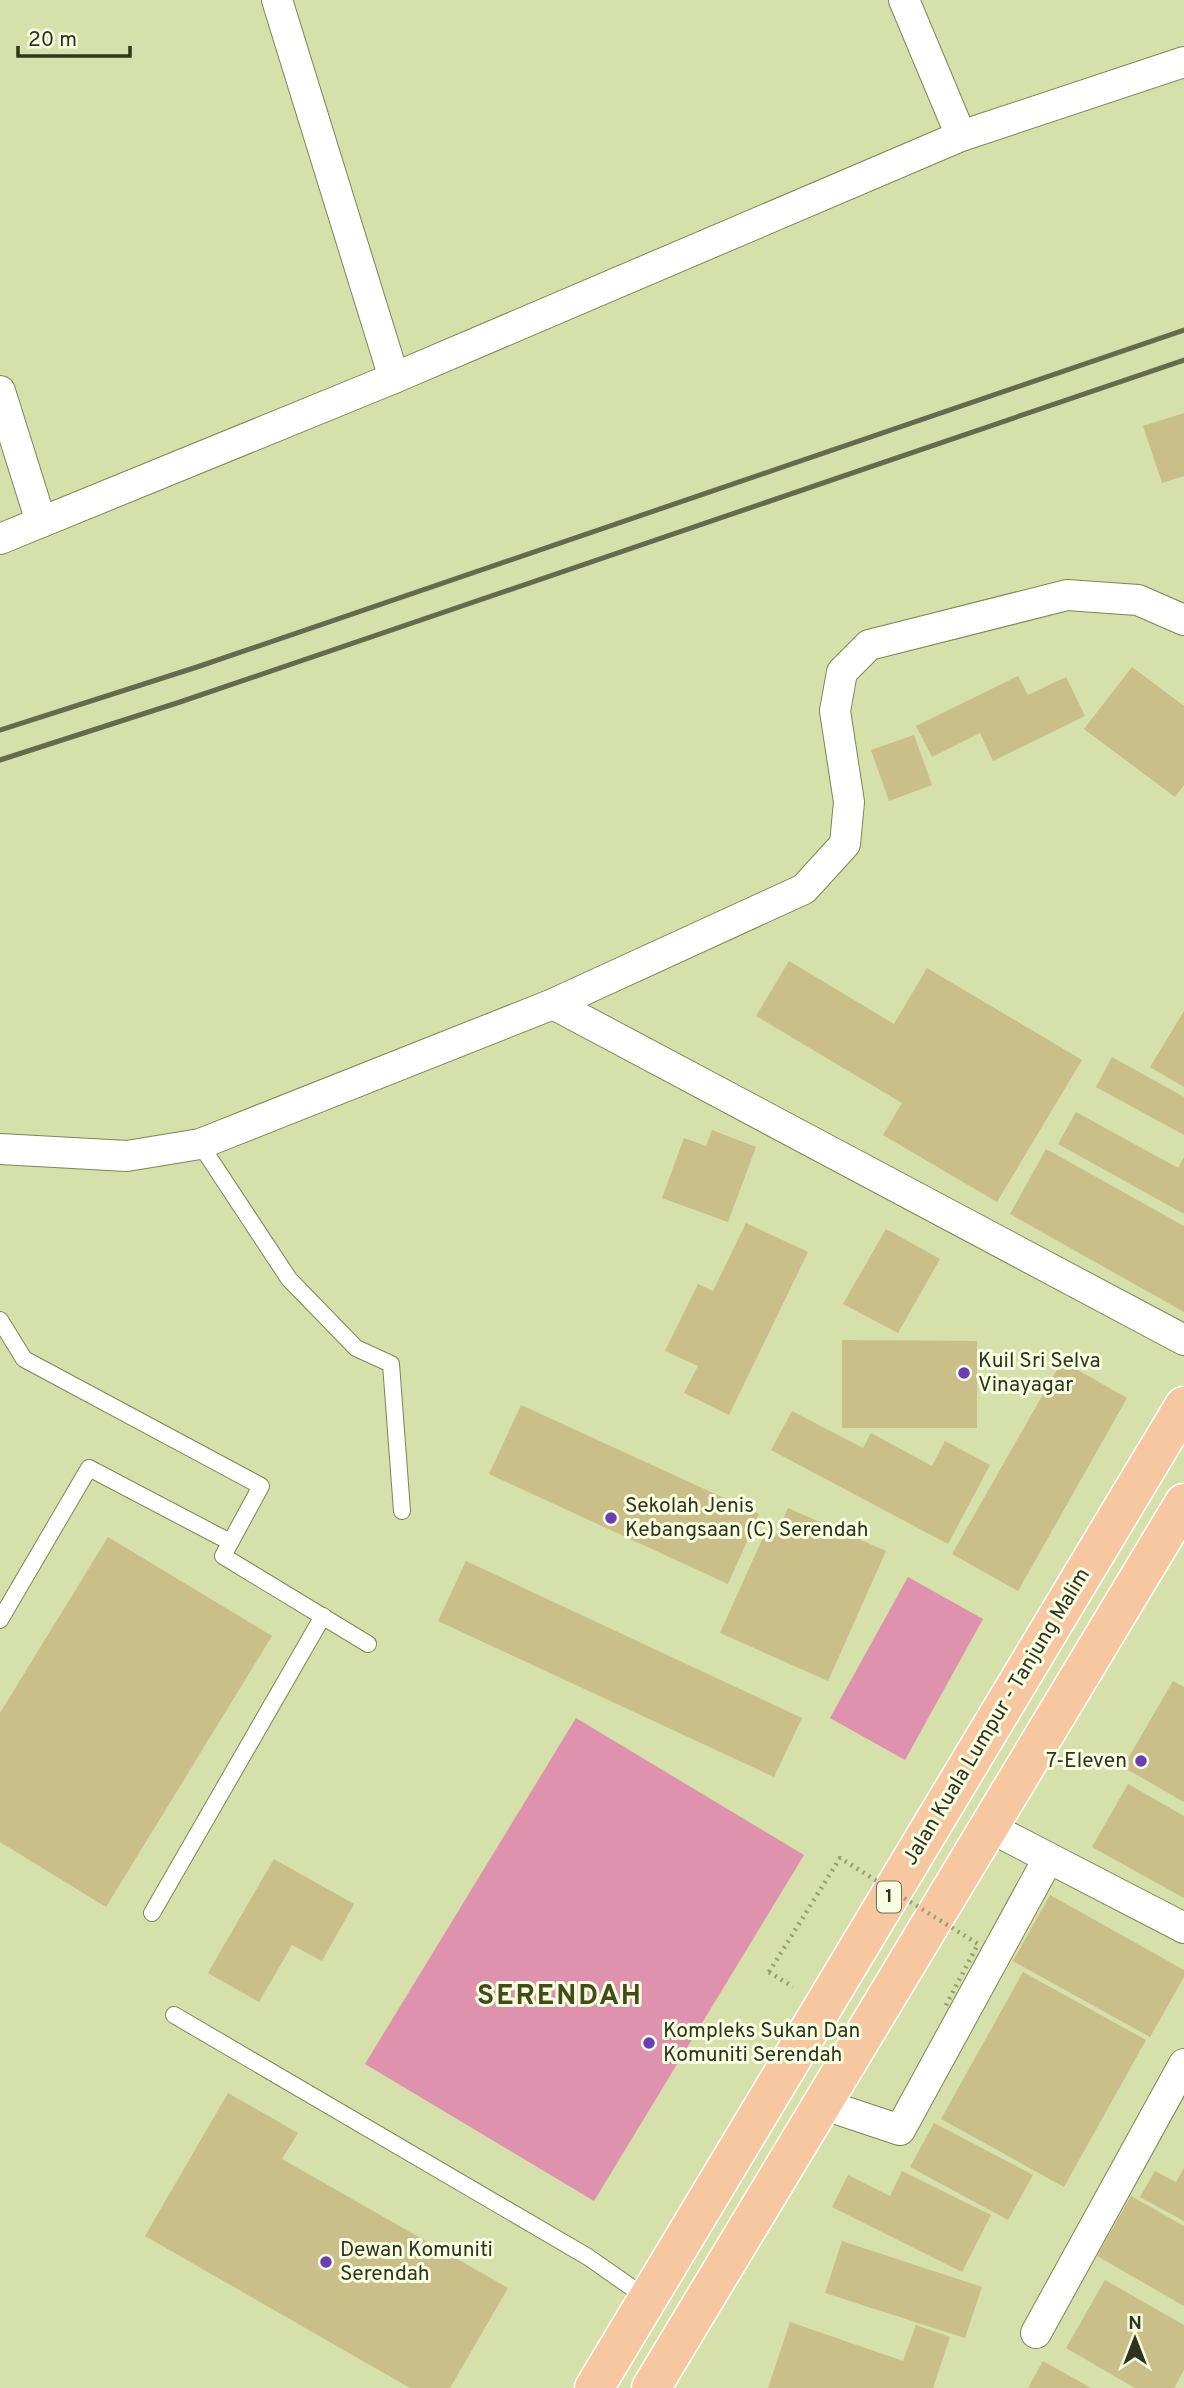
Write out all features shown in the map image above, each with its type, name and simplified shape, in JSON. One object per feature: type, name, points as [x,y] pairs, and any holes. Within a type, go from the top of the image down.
[{"type":"main road","name":"Jalan Kuala Lumpur - Tanjung Malim","points":[[594,2388],[1184,1406]]},
{"type":"main road","name":"1","points":[[651,2388],[1184,1503]]},
{"type":"street","points":[[276,0],[394,378]]},
{"type":"street","points":[[904,0],[961,136]]},
{"type":"street","points":[[0,539],[394,378],[961,136],[1184,62]]},
{"type":"street","points":[[0,391],[41,522]]},
{"type":"street","points":[[0,1149],[128,1156],[200,1144],[553,1004],[804,889],[845,844],[849,803],[835,711],[842,672],[869,645],[1067,595],[1138,600],[1184,620]]},
{"type":"street","points":[[553,1004],[1184,1340]]},
{"type":"street","points":[[989,1827],[1184,1928]]},
{"type":"street","points":[[822,2104],[900,2130],[1048,1859]]},
{"type":"street","points":[[1036,2333],[1184,2064]]},
{"type":"lane","points":[[200,1144],[289,1279],[356,1348],[391,1364],[402,1511]]},
{"type":"lane","points":[[0,1320],[24,1359],[261,1486],[223,1556],[368,1644]]},
{"type":"lane","points":[[0,1620],[89,1468],[230,1542]]},
{"type":"lane","points":[[152,1913],[323,1616]]},
{"type":"lane","points":[[174,2015],[587,2257],[648,2299]]},
{"type":"path","points":[[769,1972],[840,1858],[978,1944],[946,2007]]},
{"type":"shaded area","points":[[908,1577],[983,1619],[905,1760],[830,1718]]},
{"type":"shaded area","points":[[576,1718],[804,1855],[594,2201],[365,2064]]},
{"type":"building","points":[[1184,413],[1184,476],[1162,483],[1143,426]]},
{"type":"building","points":[[1132,667],[1184,706],[1184,785],[1175,797],[1084,729]]},
{"type":"building","points":[[1018,676],[1028,695],[1066,677],[1085,716],[993,761],[980,733],[932,757],[916,726]]},
{"type":"building","points":[[914,735],[932,785],[889,801],[871,750]]},
{"type":"building","points":[[789,961],[894,1024],[927,968],[1082,1060],[997,1202],[883,1135],[902,1103],[756,1016]]},
{"type":"building","points":[[1184,1011],[1184,1087],[1150,1067]]},
{"type":"building","points":[[1112,1057],[1184,1097],[1184,1135],[1096,1087]]},
{"type":"building","points":[[1076,1112],[1178,1168],[1184,1157],[1184,1214],[1058,1144]]},
{"type":"building","points":[[712,1130],[756,1147],[728,1222],[662,1198],[684,1138],[706,1146]]},
{"type":"building","points":[[1046,1149],[1184,1226],[1184,1312],[1010,1214]]},
{"type":"building","points":[[746,1223],[808,1252],[729,1415],[684,1393],[698,1366],[665,1351],[698,1284],[713,1291]]},
{"type":"building","points":[[886,1229],[940,1259],[898,1333],[843,1304]]},
{"type":"building","points":[[842,1340],[977,1341],[977,1428],[842,1428]]},
{"type":"building","points":[[1062,1361],[1127,1398],[1018,1591],[952,1554]]},
{"type":"building","points":[[521,1405],[759,1514],[728,1584],[489,1474]]},
{"type":"building","points":[[792,1411],[863,1448],[871,1433],[932,1466],[945,1441],[990,1465],[948,1544],[771,1450]]},
{"type":"building","points":[[788,1508],[886,1551],[828,1681],[720,1633],[765,1533],[775,1537]]},
{"type":"building","points":[[108,1537],[272,1636],[106,1907],[0,1842],[0,1713]]},
{"type":"building","points":[[466,1561],[802,1718],[774,1777],[438,1621]]},
{"type":"building","points":[[1173,1681],[1184,1687],[1184,1802],[1123,1767]]},
{"type":"building","points":[[1128,1784],[1184,1816],[1184,1898],[1092,1847]]},
{"type":"building","points":[[274,1859],[354,1904],[322,1961],[292,1945],[259,2002],[208,1973]]},
{"type":"building","points":[[1050,1895],[1184,1970],[1184,1977],[1150,2037],[1013,1961]]},
{"type":"building","points":[[1023,1972],[1146,2040],[1064,2187],[941,2119]]},
{"type":"building","name":"Dewan Komuniti Serendah","points":[[228,2093],[298,2133],[282,2159],[508,2288],[450,2388],[410,2388],[145,2236]]},
{"type":"building","points":[[934,2123],[1033,2175],[1008,2220],[910,2167]]},
{"type":"building","points":[[1184,2168],[1184,2221],[1140,2197],[1155,2171],[1176,2182]]},
{"type":"building","points":[[902,2171],[991,2215],[962,2272],[832,2207],[848,2175],[890,2196]]},
{"type":"building","points":[[1131,2196],[1184,2226],[1184,2306],[1097,2256]]},
{"type":"building","points":[[842,2241],[982,2287],[965,2338],[825,2293]]},
{"type":"building","points":[[1105,2280],[1184,2325],[1184,2370],[1174,2388],[1135,2388],[1066,2348]]},
{"type":"building","points":[[790,2322],[903,2361],[916,2325],[950,2337],[933,2388],[768,2388]]},
{"type":"building","points":[[1043,2361],[1091,2388],[1028,2388]]},
{"type":"railway","points":[[0,730],[197,667],[1184,330]]},
{"type":"railway","points":[[0,760],[180,702],[1184,360]]},
{"type":"place","name":"Kuil Sri Selva Vinayagar","points":[[964,1373]]},
{"type":"place","name":"Sekolah Jenis Kebangsaan (C) Serendah","points":[[611,1518]]},
{"type":"place","name":"7-Eleven","points":[[1141,1761]]},
{"type":"place","name":"Kompleks Sukan Dan Komuniti Serendah","points":[[649,2043]]},
{"type":"place","name":"Dewan Komuniti Serendah","points":[[326,2262]]},
{"type":"district","name":"SERENDAH","points":[[560,1997]]}]
